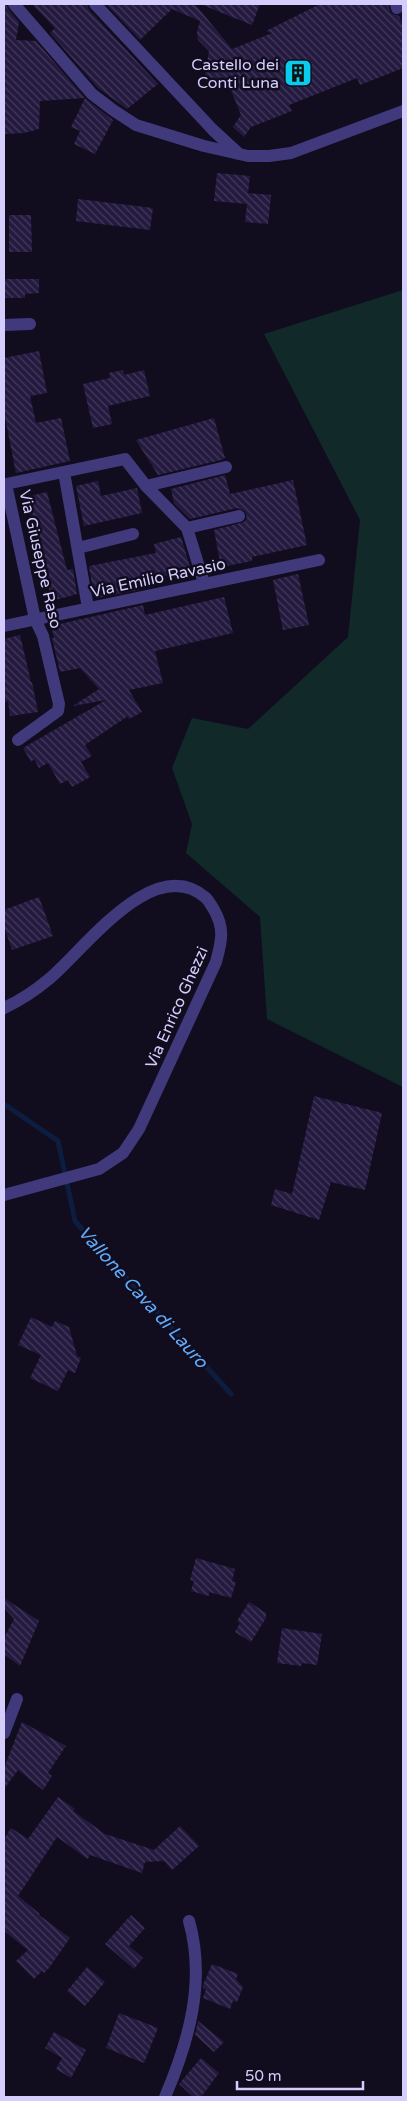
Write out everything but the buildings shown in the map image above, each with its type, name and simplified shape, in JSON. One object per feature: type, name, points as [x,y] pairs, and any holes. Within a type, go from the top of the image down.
[{"type":"street","points":[[14,4],[92,94],[136,125],[204,146],[238,154],[269,156],[291,153],[403,111]]},
{"type":"street","points":[[95,4],[212,130],[238,154]]},
{"type":"street","points":[[4,325],[30,324]]},
{"type":"street","name":"Via Giuseppe Raso","points":[[18,740],[58,711],[59,704],[42,636],[35,619],[6,484],[125,458],[146,486]]},
{"type":"street","points":[[146,486],[226,467]]},
{"type":"street","points":[[64,472],[88,608]]},
{"type":"street","points":[[146,486],[187,528],[204,583]]},
{"type":"street","points":[[187,528],[239,516]]},
{"type":"street","points":[[78,548],[134,534]]},
{"type":"street","name":"Via Emilio Ravasio","points":[[4,626],[319,560]]},
{"type":"street","name":"Via Enrico Ghezzi","points":[[4,1008],[48,980],[124,906],[158,888],[186,887],[207,899],[219,919],[222,939],[216,962],[139,1129],[123,1153],[100,1169],[4,1195]]},
{"type":"street","points":[[4,1733],[17,1700]]},
{"type":"street","points":[[164,2097],[177,2069],[191,2022],[194,2002],[195,1942],[189,1921]]},
{"type":"green space","points":[[403,290],[403,1087],[267,1019],[260,917],[186,853],[192,824],[172,768],[192,718],[248,729],[348,637],[360,520],[264,334]]},
{"type":"waterway","name":"Vallone Cava di Lauro","points":[[4,1104],[58,1141],[75,1221],[231,1394]]},
{"type":"place","name":"Castello dei Conti Luna","points":[[298,73]]}]
